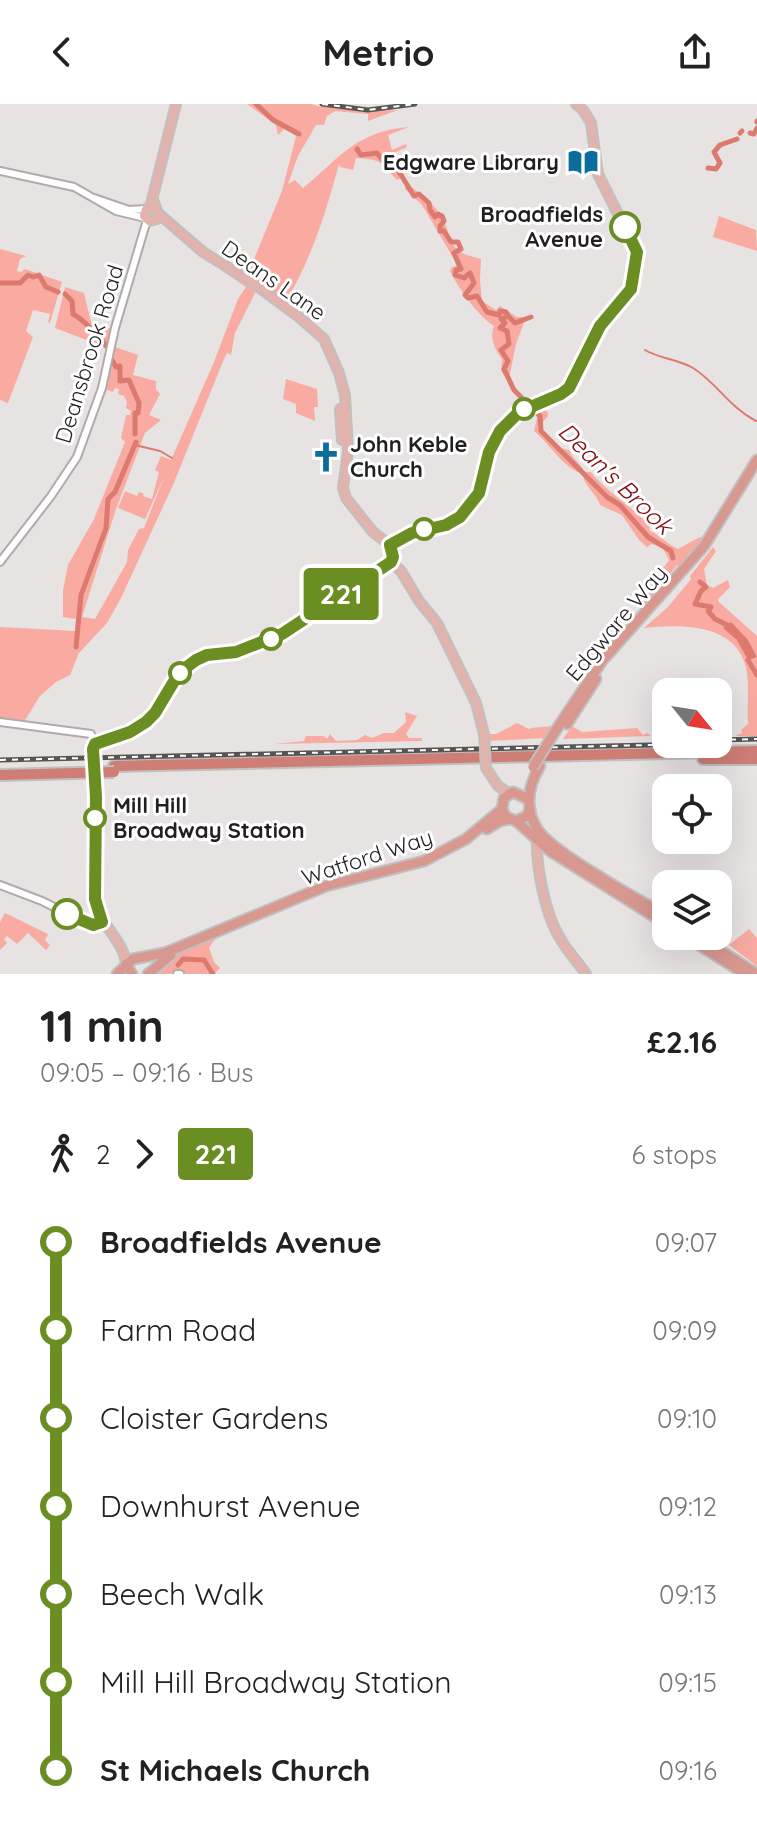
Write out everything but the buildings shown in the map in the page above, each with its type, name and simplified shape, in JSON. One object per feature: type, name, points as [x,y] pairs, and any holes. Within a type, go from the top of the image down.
[{"type":"highway","name":"Edgware Way","points":[[560,730],[602,661],[704,546],[757,460]]},
{"type":"highway","name":"Edgware Way","points":[[560,730],[621,646],[709,546],[729,519],[757,470]]},
{"type":"highway","points":[[542,842],[529,804],[530,783],[560,730]]},
{"type":"highway","points":[[0,775],[757,751]]},
{"type":"highway","points":[[0,768],[757,759]]},
{"type":"highway","name":"Watford Way","points":[[126,964],[131,960],[165,953],[341,881],[381,874],[424,861],[466,839],[537,767]]},
{"type":"highway","points":[[529,804],[507,799],[513,820],[652,915]]},
{"type":"highway","name":"Watford Way","points":[[150,972],[171,955],[328,890],[412,871],[432,863],[458,850],[496,824],[527,816],[529,804]]},
{"type":"highway","points":[[496,824],[514,826],[652,908]]},
{"type":"highway","points":[[707,950],[745,974]]},
{"type":"highway","points":[[719,950],[757,974]]},
{"type":"highway","points":[[143,958],[150,972]]},
{"type":"highway","points":[[117,974],[126,964]]},
{"type":"highway","points":[[126,964],[132,974]]},
{"type":"main road","name":"Deansbrook Road","points":[[151,215],[176,104]]},
{"type":"main road","points":[[126,964],[120,947],[102,922],[95,899],[95,744],[136,728],[152,717],[179,673],[196,660],[207,655],[236,652],[282,634],[391,562],[390,545],[412,533],[451,523],[466,511],[479,493],[489,452],[500,431],[513,417],[530,406],[569,388],[600,326],[631,289],[637,249],[598,174],[591,123],[578,105]]},
{"type":"main road","name":"Deans Lane","points":[[151,215],[184,234],[203,252],[253,283],[324,339],[345,395],[348,451],[343,488],[352,508],[373,532],[390,545]]},
{"type":"main road","points":[[391,562],[401,571],[443,635],[476,703],[484,734],[486,768],[507,799]]},
{"type":"main road","points":[[542,842],[539,861],[551,922],[586,974]]},
{"type":"main road","points":[[120,947],[143,958]]},
{"type":"street","points":[[0,171],[62,183],[100,201],[151,215]]},
{"type":"street","name":"Deansbrook Road","points":[[0,562],[77,457],[99,399],[115,328],[151,215]]},
{"type":"street","points":[[0,722],[111,738]]},
{"type":"street","points":[[89,734],[95,744]]},
{"type":"street","points":[[0,885],[88,924],[102,922]]},
{"type":"shaded area","points":[[247,104],[311,104],[321,107],[329,104],[328,107],[361,111],[398,110],[368,121],[368,114],[335,111],[327,116],[324,125],[316,125],[298,156],[288,184],[295,180],[303,188],[362,140],[409,127],[388,135],[392,150],[406,144],[407,147],[392,154],[393,161],[404,168],[400,171],[401,178],[397,180],[377,161],[356,158],[353,170],[339,164],[317,234],[286,301],[228,264],[240,266],[247,272],[250,269],[282,191],[296,136],[284,129],[278,135],[276,125]]},
{"type":"shaded area","points":[[405,184],[436,209],[457,249],[481,259],[482,301],[496,310],[500,306],[517,317],[526,317],[510,374],[506,378],[501,371],[502,359],[492,340],[494,326],[458,286],[450,271],[456,266],[455,261],[422,205],[405,189]]},
{"type":"shaded area","points":[[719,216],[756,230],[757,251],[713,237]]},
{"type":"shaded area","points":[[0,249],[26,256],[20,259],[17,271],[25,269],[62,282],[50,323],[50,314],[33,310],[26,331],[33,337],[8,403],[0,400]]},
{"type":"shaded area","points":[[222,268],[257,289],[235,333],[231,355],[227,353],[224,359],[173,485],[121,598],[107,623],[79,653],[70,675],[40,696],[22,725],[0,723],[0,627],[75,631],[76,619],[63,617],[63,590],[68,565],[94,519],[125,442],[121,438],[126,415],[130,415],[131,411],[126,408],[124,396],[118,394],[119,389],[115,388],[113,392],[102,388],[112,346],[138,355],[133,375],[156,381],[160,394],[149,415],[161,420],[145,433],[116,509],[82,617],[95,619],[127,562],[128,550],[139,529],[144,528],[164,477],[145,519],[118,508],[125,491],[137,496],[139,492],[152,499],[159,472],[155,470],[161,456],[171,460],[238,299],[246,287]]},
{"type":"shaded area","points":[[65,287],[84,293],[91,322],[112,329],[107,348],[55,328]]},
{"type":"shaded area","points":[[286,379],[317,389],[315,421],[296,413],[296,404],[283,399]]},
{"type":"shaded area","points":[[540,407],[548,412],[541,428],[560,448],[569,450],[583,469],[580,473],[534,431],[537,418],[533,409]]},
{"type":"shaded area","points":[[586,472],[591,472],[635,512],[650,531],[674,547],[678,549],[703,538],[641,610],[655,571],[669,560],[663,548],[652,544],[647,547],[639,540],[622,515],[600,505],[584,480]]},
{"type":"shaded area","points":[[713,547],[716,551],[704,569],[707,585],[713,588],[728,580],[730,587],[718,599],[719,602],[757,636],[757,736],[735,736],[742,733],[741,730],[748,724],[748,685],[742,657],[733,644],[707,630],[691,627],[644,628],[668,607]]},
{"type":"shaded area","points":[[731,622],[748,640],[757,657],[748,660],[737,640],[723,628]]},
{"type":"shaded area","points":[[405,712],[417,716],[406,734],[409,738],[422,738],[422,741],[274,744],[304,741],[306,736],[324,736],[327,739],[330,734],[336,741],[394,733],[406,722]]},
{"type":"shaded area","points":[[517,723],[529,729],[555,725],[546,738],[489,741],[488,734],[496,734]]},
{"type":"shaded area","points":[[572,726],[582,732],[637,728],[643,735],[647,733],[651,736],[563,739]]},
{"type":"shaded area","points":[[5,913],[48,934],[45,940],[50,945],[46,950],[28,933],[17,944],[7,936],[4,939],[7,943],[0,950],[0,922]]},
{"type":"shaded area","points":[[749,929],[757,938],[757,966],[732,947],[732,943]]},
{"type":"shaded area","points":[[217,936],[209,948],[220,968],[214,974],[154,974],[171,955]]},
{"type":"waterway","name":"Dean's Brook","points":[[256,104],[273,120],[299,134]]},
{"type":"waterway","points":[[750,133],[754,134],[757,128]]},
{"type":"waterway","points":[[708,168],[716,169],[720,163],[714,152],[720,145],[737,139]]},
{"type":"waterway","name":"Dean's Brook","points":[[357,149],[361,155],[377,153],[384,162],[390,157],[414,196],[419,194],[429,203],[435,217],[438,214],[442,216],[444,221],[440,231],[444,231],[451,242],[458,242],[461,249],[454,253],[461,269],[456,270],[455,275],[464,278],[470,273],[474,283],[465,295],[468,298],[477,296],[487,312],[499,315],[500,311],[506,312],[508,316],[501,319],[505,323],[500,328],[507,331],[509,344],[501,350],[508,361],[504,369],[514,390],[540,416],[541,431],[607,497],[620,505],[648,537],[671,551],[673,558]]},
{"type":"waterway","points":[[0,283],[20,283],[28,275],[39,275],[46,287],[58,292]]},
{"type":"waterway","points":[[65,294],[72,301],[73,314],[91,328],[106,346]]},
{"type":"waterway","points":[[508,316],[515,323],[531,317]]},
{"type":"waterway","points":[[645,350],[693,368],[738,409],[756,421]]},
{"type":"waterway","points":[[112,360],[116,367],[120,366],[120,381],[129,380],[139,403],[138,413],[135,413],[135,434]]},
{"type":"waterway","points":[[76,647],[81,595],[106,528],[108,499],[115,492],[136,442]]},
{"type":"waterway","points":[[135,445],[160,451],[172,458]]},
{"type":"waterway","name":"Dean's Brook","points":[[700,582],[706,587],[695,604],[711,607],[708,611],[715,619],[727,625]]},
{"type":"waterway","name":"Dean's Brook","points":[[748,660],[757,675]]},
{"type":"waterway","points":[[178,965],[183,959],[204,960],[213,974]]},
{"type":"railway","points":[[322,104],[368,110],[415,104]]},
{"type":"railway","points":[[732,740],[757,739]]},
{"type":"railway","points":[[0,760],[652,745]]},
{"type":"bus line","name":"221","points":[[67,914],[88,924],[102,922],[95,899],[95,744],[130,732],[146,722],[155,713],[179,673],[196,660],[207,655],[236,652],[282,634],[391,562],[390,545],[423,529],[456,521],[479,493],[489,452],[500,431],[519,412],[569,388],[600,326],[631,289],[637,249],[625,227]]},
{"type":"place","name":"Edgware Library","points":[[583,162]]},
{"type":"place","name":"Broadfields Avenue","points":[[625,227]]},
{"type":"place","name":"John Keble Church","points":[[326,457]]},
{"type":"place","name":"Mill Hill Broadway Station","points":[[95,818]]}]
